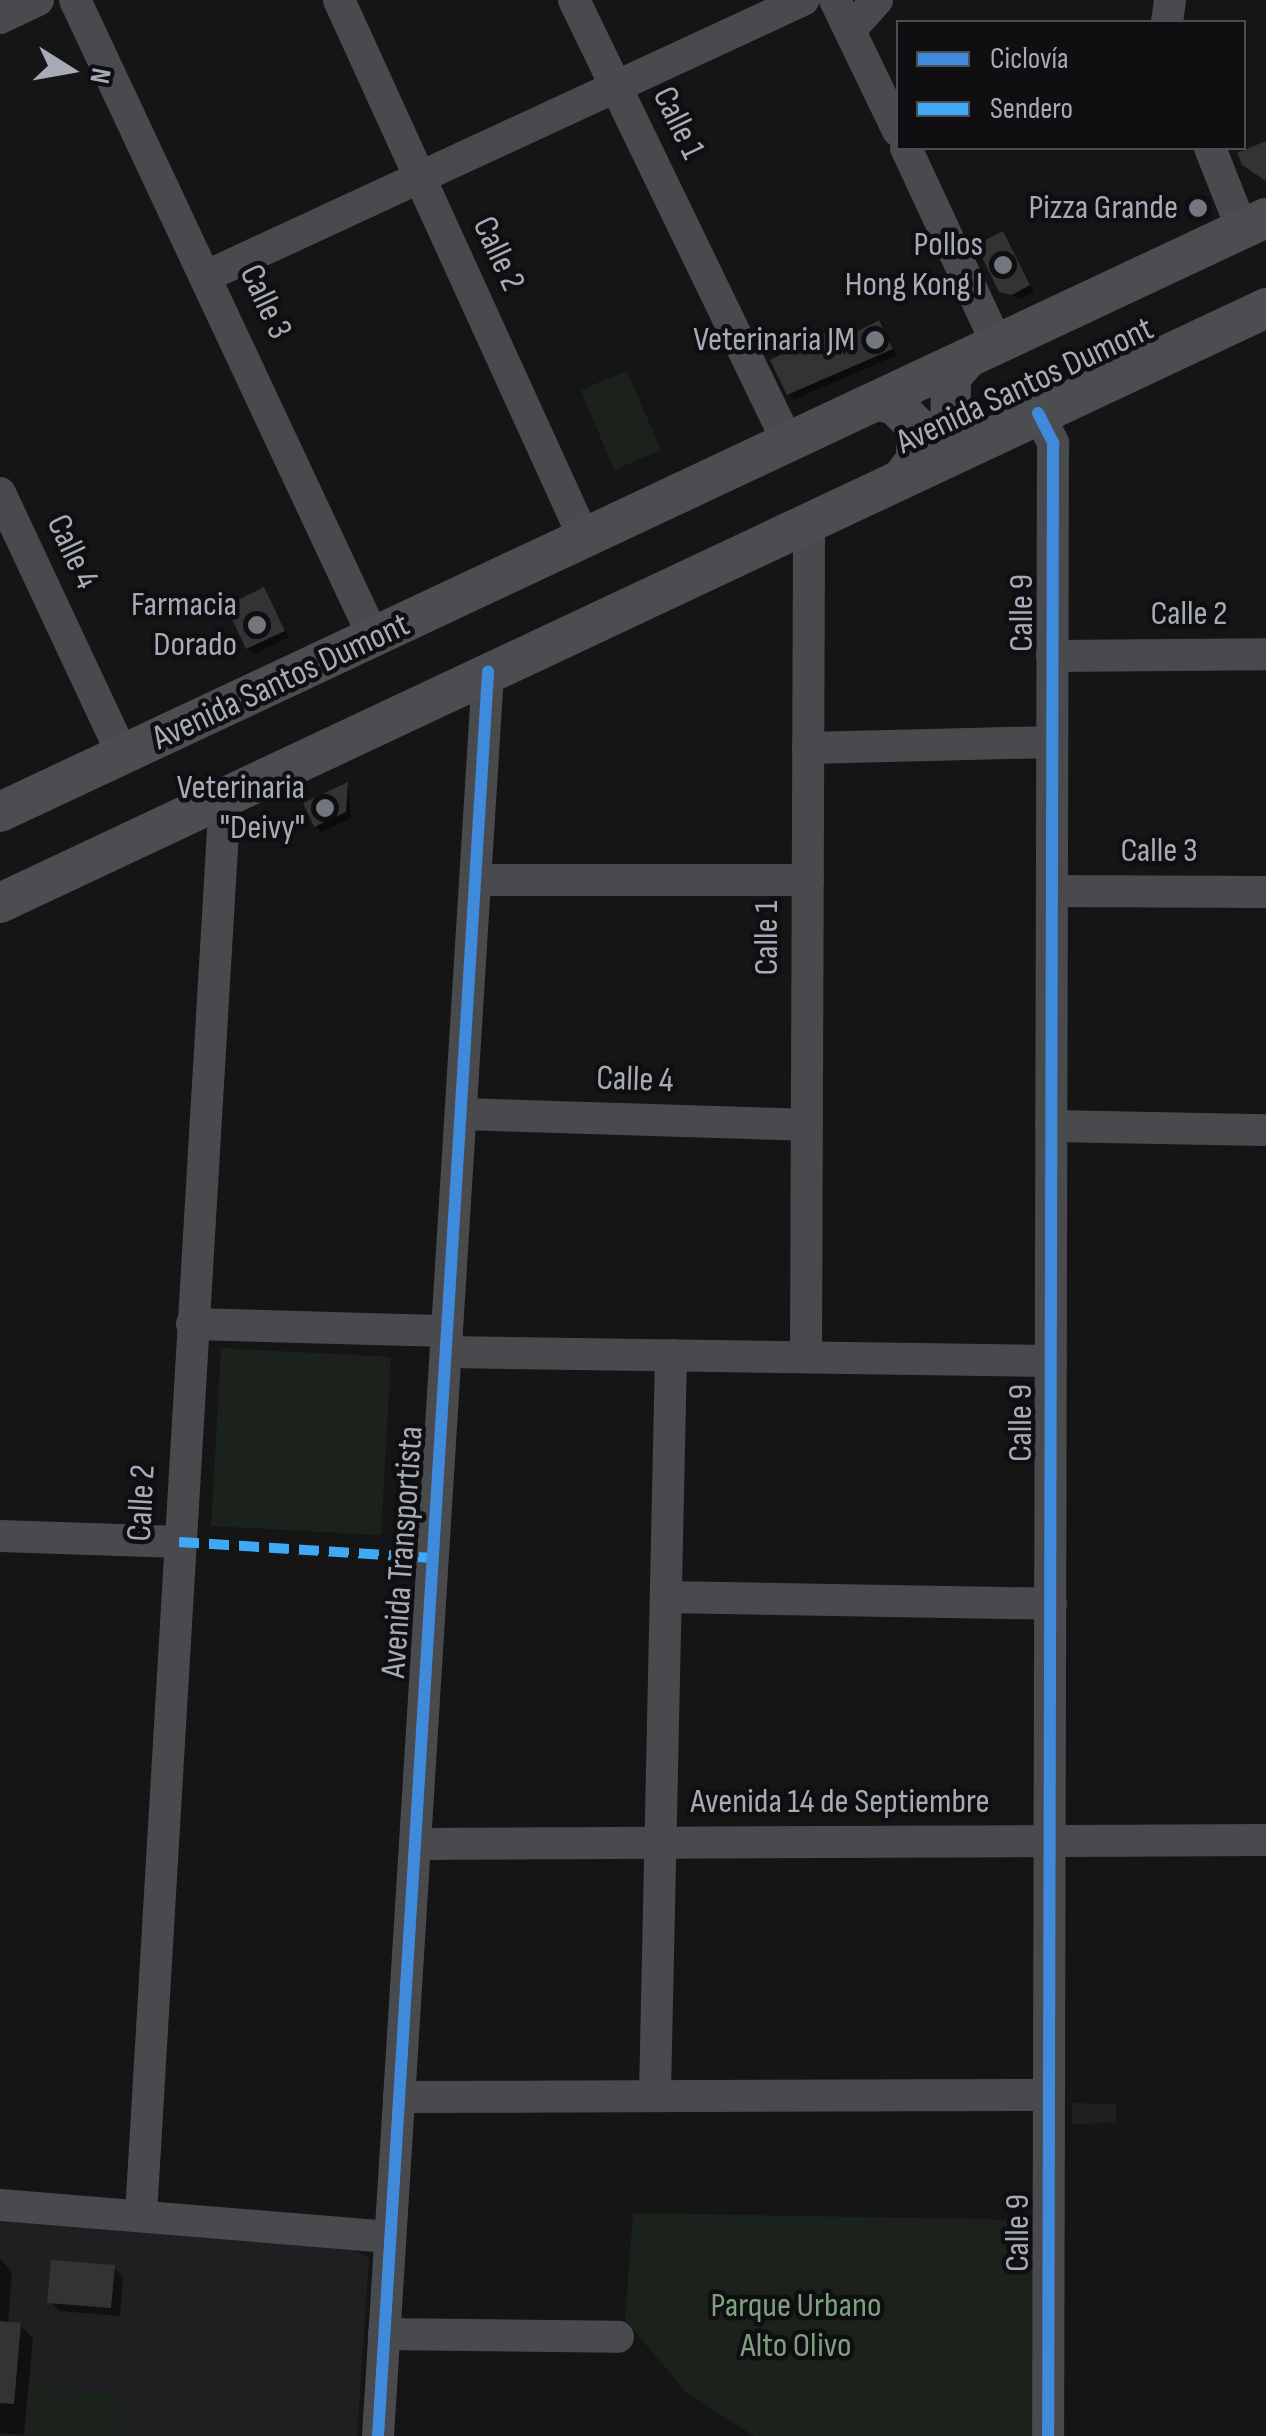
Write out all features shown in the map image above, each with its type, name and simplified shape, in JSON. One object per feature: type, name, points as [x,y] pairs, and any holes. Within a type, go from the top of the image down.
[{"type":"main road","name":"Avenida Santos Dumont","points":[[0,812],[375,640],[1254,224]]},
{"type":"main road","name":"Avenida Santos Dumont","points":[[0,902],[906,473],[1266,308]]},
{"type":"main road","points":[[981,353],[951,376],[946,396],[963,432],[982,440]]},
{"type":"main road","points":[[878,401],[894,404],[917,427],[920,444],[906,473]]},
{"type":"street","points":[[0,18],[38,0]]},
{"type":"street","name":"Calle 3","points":[[75,0],[208,275],[375,640]]},
{"type":"street","name":"Calle 2","points":[[340,0],[585,540]]},
{"type":"street","name":"Calle 1","points":[[574,0],[788,443]]},
{"type":"street","points":[[208,275],[803,0]]},
{"type":"street","points":[[877,0],[843,14],[896,127]]},
{"type":"street","points":[[907,150],[981,353]]},
{"type":"street","points":[[1211,150],[1254,224]]},
{"type":"street","name":"Calle 9","points":[[1038,413],[1053,442],[1048,2436]]},
{"type":"street","name":"Calle 4","points":[[0,492],[123,754]]},
{"type":"street","name":"Calle 1","points":[[806,1357],[809,519]]},
{"type":"street","name":"Calle 2","points":[[1052,656],[1266,654]]},
{"type":"street","name":"Avenida Transportista","points":[[378,2436],[488,672]]},
{"type":"street","points":[[808,748],[1052,742]]},
{"type":"street","name":"Calle 2","points":[[140,2215],[225,796]]},
{"type":"street","points":[[475,880],[808,880]]},
{"type":"street","name":"Calle 3","points":[[1052,891],[1266,892]]},
{"type":"street","name":"Calle 4","points":[[461,1114],[806,1125]]},
{"type":"street","points":[[1051,1126],[1266,1130]]},
{"type":"street","points":[[192,1324],[671,1355],[1051,1360]]},
{"type":"street","points":[[655,2094],[671,1355]]},
{"type":"street","points":[[0,1536],[180,1542]]},
{"type":"street","points":[[666,1597],[1051,1604]]},
{"type":"street","name":"Avenida 14 de Septiembre","points":[[415,1844],[1266,1840]]},
{"type":"street","points":[[399,2097],[1048,2095]]},
{"type":"street","points":[[0,2205],[390,2237]]},
{"type":"street","points":[[384,2334],[618,2337]]},
{"type":"shaded area","points":[[1072,2103],[1116,2104],[1116,2123],[1072,2124]]},
{"type":"shaded area","points":[[0,2221],[351,2248],[369,2258],[357,2436],[0,2436]]},
{"type":"green space","points":[[627,371],[661,450],[614,470],[581,390]]},
{"type":"green space","points":[[221,1348],[391,1357],[381,1535],[211,1526]]},
{"type":"green space","name":"Parque Urbano Alto Olivo","points":[[633,2213],[1033,2220],[1033,2436],[754,2436],[686,2392],[625,2320]]},
{"type":"green space","points":[[30,2386],[125,2395],[121,2436],[26,2436]]},
{"type":"building","points":[[1266,141],[1266,181],[1242,165],[1237,153]]},
{"type":"building","name":"Pollos Hong Kong I","points":[[1003,231],[1030,285],[1012,295],[999,292],[976,245]]},
{"type":"building","points":[[879,320],[893,349],[787,395],[770,360],[837,327],[843,339]]},
{"type":"building","points":[[264,587],[285,631],[246,649],[226,606]]},
{"type":"building","name":"Veterinaria \"Deivy\"","points":[[348,782],[346,812],[314,827],[303,803]]},
{"type":"building","points":[[51,2260],[115,2265],[111,2308],[47,2303]]},
{"type":"building","points":[[0,2321],[21,2323],[14,2404],[0,2403]]},
{"type":"marked path","points":[[179,1542],[433,1558]]},
{"type":"cycle path","points":[[1038,413],[1053,443],[1048,2436]]},
{"type":"cycle path","points":[[378,2436],[488,671]]},
{"type":"place","name":"Pizza Grande","points":[[1198,208]]},
{"type":"place","name":"Pollos Hong Kong I","points":[[1003,265]]},
{"type":"place","name":"Veterinaria JM","points":[[875,340]]},
{"type":"place","name":"Farmacia Dorado","points":[[257,625]]},
{"type":"place","name":"Veterinaria \"Deivy\"","points":[[325,808]]}]
